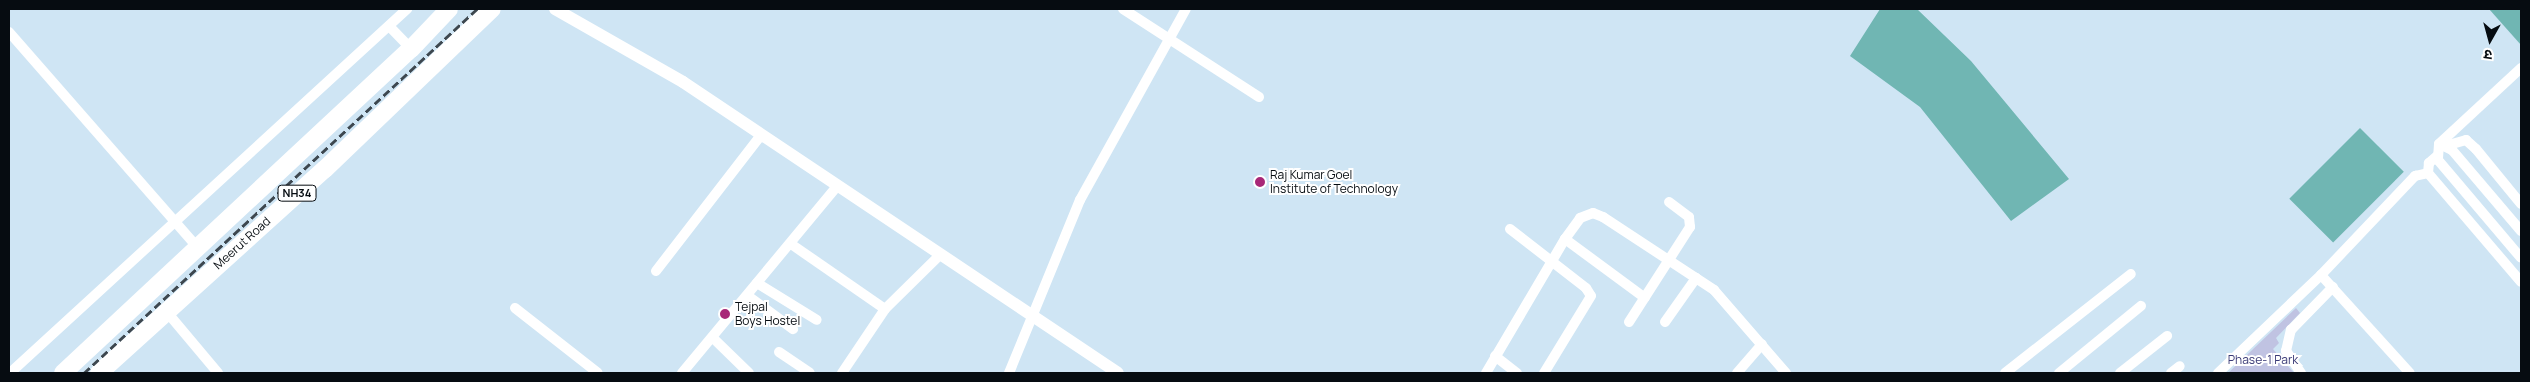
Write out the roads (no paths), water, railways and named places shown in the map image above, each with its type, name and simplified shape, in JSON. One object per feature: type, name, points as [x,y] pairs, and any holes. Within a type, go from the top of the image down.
[{"type":"highway","name":"Meerut Road","points":[[63,373],[411,49],[449,9]]},
{"type":"highway","name":"Meerut Road","points":[[99,373],[325,169],[492,9]]},
{"type":"street","points":[[10,373],[177,223],[222,177],[407,9]]},
{"type":"street","points":[[555,9],[684,82],[1118,373]]},
{"type":"street","points":[[1123,9],[1259,97]]},
{"type":"street","points":[[1010,373],[1080,200],[1186,9]]},
{"type":"street","points":[[389,26],[411,49]]},
{"type":"street","points":[[9,32],[198,248]]},
{"type":"street","points":[[2521,68],[2442,145],[2437,156],[2428,163],[2428,174],[2521,282]]},
{"type":"street","points":[[656,271],[761,135]]},
{"type":"street","points":[[2442,145],[2466,140],[2476,149],[2521,204]]},
{"type":"street","points":[[2442,145],[2452,150],[2521,231]]},
{"type":"street","points":[[2437,156],[2521,258]]},
{"type":"street","points":[[2220,373],[2321,275],[2415,176],[2428,174]]},
{"type":"street","points":[[682,373],[748,296],[837,186]]},
{"type":"street","points":[[1629,322],[1670,261],[1691,223],[1669,202]]},
{"type":"street","points":[[1486,373],[1494,356],[1565,240],[1580,218],[1593,214],[1603,217],[1696,278],[1727,303],[1785,373]]},
{"type":"street","points":[[1510,229],[1586,288],[1591,296],[1544,373]]},
{"type":"street","points":[[1565,240],[1645,298]]},
{"type":"street","points":[[791,244],[885,309]]},
{"type":"street","points":[[842,373],[885,309],[940,255]]},
{"type":"street","points":[[2005,373],[2132,274]]},
{"type":"street","points":[[2321,275],[2410,373]]},
{"type":"street","points":[[1665,322],[1696,278]]},
{"type":"street","points":[[757,283],[817,320]]},
{"type":"street","points":[[2301,373],[2286,351],[2291,330],[2332,287]]},
{"type":"street","points":[[748,296],[793,329]]},
{"type":"street","points":[[2059,373],[2141,306]]},
{"type":"street","points":[[516,308],[598,373]]},
{"type":"street","points":[[166,311],[218,373]]},
{"type":"street","points":[[2120,373],[2167,336]]},
{"type":"street","points":[[713,338],[749,373]]},
{"type":"street","points":[[1737,373],[1762,344]]},
{"type":"street","points":[[780,352],[810,373]]},
{"type":"street","points":[[1494,356],[1517,373]]},
{"type":"street","points":[[2171,373],[2180,366]]},
{"type":"railway","points":[[84,373],[477,9]]},
{"type":"place","name":"Raj Kumar Goel Institute of Technology","points":[[1260,182]]},
{"type":"place","name":"Tejpal Boys Hostel","points":[[725,314]]},
{"type":"park label","name":"Phase-1 Park","points":[[2263,360]]}]
